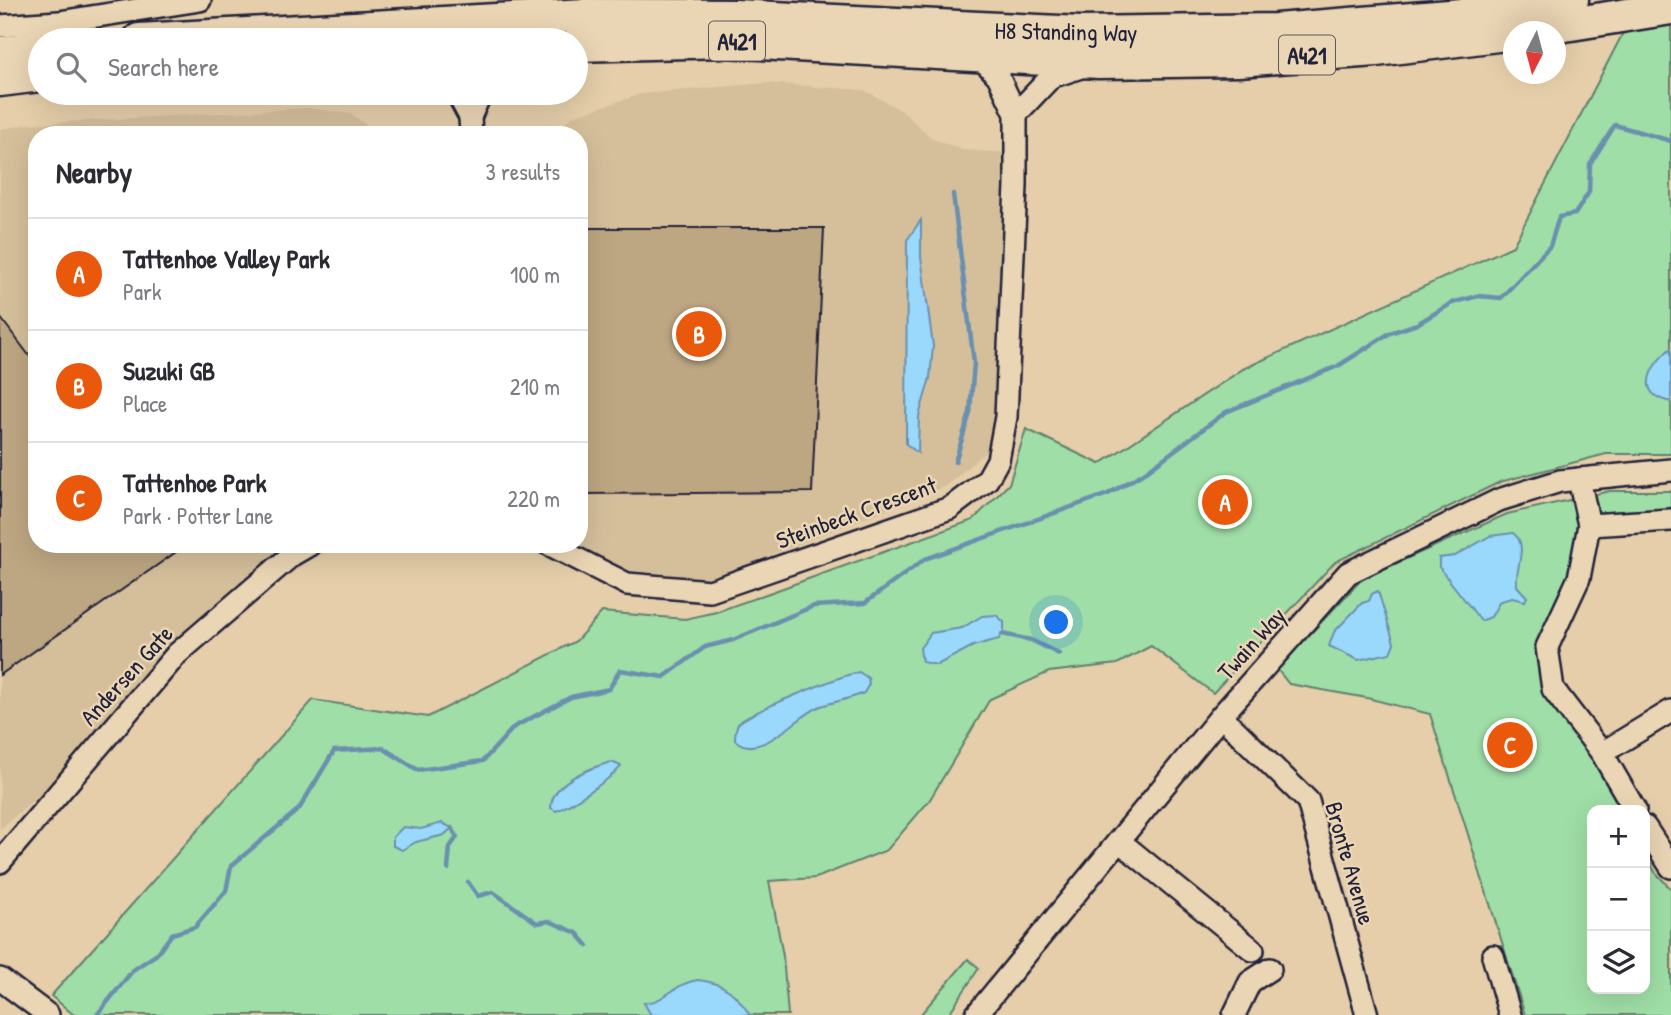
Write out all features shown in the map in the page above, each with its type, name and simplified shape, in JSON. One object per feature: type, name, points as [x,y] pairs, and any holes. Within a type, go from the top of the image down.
[{"type":"highway","name":"H8 Standing Way","points":[[353,28],[585,15],[735,16],[899,38],[945,41],[1081,33],[1276,30],[1499,12],[1572,0]]},
{"type":"highway","points":[[1566,25],[1671,8]]},
{"type":"highway","name":"H8 Standing Way","points":[[945,41],[979,56],[1099,62],[1238,60],[1362,51],[1503,34]]},
{"type":"highway","name":"H8 Standing Way","points":[[588,45],[899,38]]},
{"type":"highway","points":[[0,53],[28,50]]},
{"type":"highway","points":[[0,80],[28,76]]},
{"type":"street","points":[[0,26],[60,22],[200,0]]},
{"type":"street","name":"Steinbeck Crescent","points":[[566,553],[627,584],[710,591],[950,508],[987,480],[998,460],[1006,417],[1016,185],[1016,114],[998,76],[979,56]]},
{"type":"street","points":[[1016,114],[1051,77],[1099,62]]},
{"type":"street","points":[[462,105],[470,126]]},
{"type":"street","points":[[470,126],[477,105]]},
{"type":"street","name":"Twain Way","points":[[976,1015],[1221,716],[1348,573],[1499,500],[1579,479],[1671,470]]},
{"type":"street","points":[[1579,479],[1590,524],[1579,578],[1547,647],[1553,689],[1602,753],[1632,805]]},
{"type":"street","points":[[1590,524],[1671,520]]},
{"type":"street","name":"Andersen Gate","points":[[0,862],[177,654],[295,553]]},
{"type":"street","points":[[1602,753],[1671,711]]},
{"type":"street","name":"Bronte Avenue","points":[[1221,716],[1308,801],[1367,1015]]},
{"type":"street","points":[[1650,833],[1668,856]]},
{"type":"street","points":[[1119,841],[1254,950]]},
{"type":"street","points":[[1493,956],[1510,1015]]},
{"type":"street","points":[[1234,1015],[1250,982],[1269,969]]},
{"type":"street","points":[[0,979],[48,1015]]},
{"type":"shaded area","points":[[765,83],[864,90],[902,111],[933,139],[963,150],[1010,153],[997,405],[989,449],[946,486],[712,578],[629,571],[588,551],[588,126],[561,126],[573,116],[641,94]]},
{"type":"shaded area","points":[[307,108],[351,114],[368,126],[28,126],[28,553],[279,553],[154,660],[41,794],[0,829],[0,129],[30,124]]},
{"type":"green space","points":[[1671,23],[1671,454],[1606,454],[1500,482],[1335,562],[1213,693],[1151,646],[1117,664],[1049,672],[990,699],[929,801],[887,850],[816,878],[769,881],[783,956],[788,1015],[74,1015],[51,996],[313,700],[428,717],[576,641],[602,612],[685,619],[716,612],[973,520],[1009,484],[1026,429],[1100,464],[1243,369],[1513,246],[1624,31]]},
{"type":"green space","points":[[1610,491],[1671,491],[1671,512],[1577,513],[1579,539],[1569,576],[1540,647],[1543,692],[1592,757],[1621,805],[1587,805],[1587,994],[1650,994],[1650,862],[1655,872],[1671,889],[1671,1015],[1525,1015],[1430,714],[1367,698],[1289,684],[1277,669],[1363,578],[1507,514]]},
{"type":"green space","points":[[968,959],[979,968],[948,1015],[920,1015]]},
{"type":"water","points":[[921,220],[921,257],[933,346],[930,378],[919,416],[918,453],[906,444],[907,240]]},
{"type":"water","points":[[1671,348],[1671,402],[1652,393],[1649,378],[1657,362]]},
{"type":"water","points":[[1513,533],[1518,538],[1521,551],[1517,586],[1527,597],[1525,601],[1512,598],[1500,601],[1491,617],[1481,621],[1439,567],[1439,558],[1455,556],[1490,536]]},
{"type":"water","points":[[1378,591],[1394,643],[1390,653],[1358,660],[1329,646],[1334,632],[1362,603],[1369,601],[1372,594]]},
{"type":"water","points":[[996,615],[1004,622],[1004,631],[999,639],[973,646],[937,665],[922,662],[920,648],[931,633],[962,628],[982,616]]},
{"type":"water","points":[[859,672],[868,678],[869,684],[864,693],[811,711],[767,742],[745,746],[735,740],[737,726],[745,719],[796,695]]},
{"type":"water","points":[[611,762],[621,766],[610,777],[562,808],[556,811],[551,808],[557,791],[564,784],[583,772]]},
{"type":"water","points":[[442,823],[452,828],[444,835],[416,842],[402,850],[393,846],[393,837],[403,827],[421,829]]},
{"type":"water","points":[[698,980],[716,984],[729,991],[750,1015],[651,1015],[644,1003],[658,1000],[683,984]]},
{"type":"building","points":[[588,228],[824,228],[812,492],[588,494]]},
{"type":"building","points":[[0,317],[28,354],[28,553],[175,553],[0,675]]},
{"type":"waterway","points":[[97,1015],[133,970],[157,954],[172,934],[195,927],[226,891],[231,866],[299,809],[334,751],[383,748],[418,770],[483,761],[514,727],[571,697],[609,689],[620,670],[664,677],[705,647],[733,640],[814,606],[865,603],[925,559],[1108,494],[1144,473],[1226,412],[1338,366],[1390,333],[1417,324],[1452,303],[1478,296],[1501,298],[1550,246],[1559,217],[1575,214],[1589,192],[1590,164],[1615,125],[1671,141]]},
{"type":"waterway","points":[[953,194],[974,363],[970,413],[955,462]]},
{"type":"waterway","points":[[1002,634],[1031,640],[1059,654]]},
{"type":"waterway","points":[[448,869],[450,847],[457,837],[452,828]]},
{"type":"waterway","points":[[468,882],[478,896],[493,892],[537,923],[549,921],[577,933],[588,946]]},
{"type":"place","name":"Suzuki GB","points":[[699,334]]},
{"type":"place","name":"Tattenhoe Valley Park","points":[[1225,502]]},
{"type":"place","name":"Tattenhoe Park","points":[[1510,745]]}]
